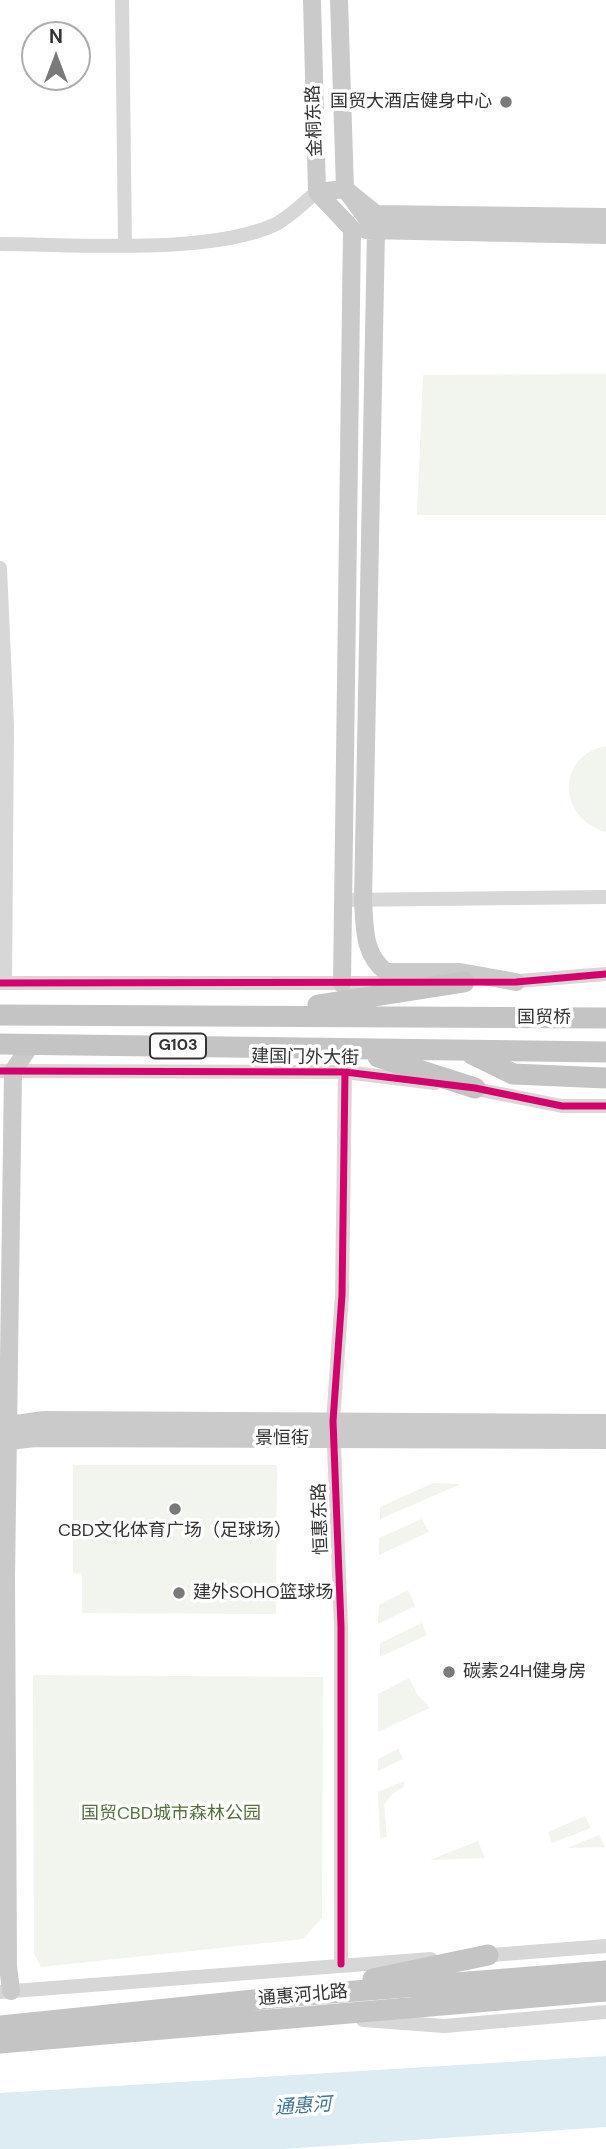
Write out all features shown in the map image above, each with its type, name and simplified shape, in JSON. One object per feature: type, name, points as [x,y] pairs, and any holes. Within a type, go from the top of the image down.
[{"type":"highway","points":[[261,1014],[464,982]]},
{"type":"highway","name":"G103","points":[[5,1012],[261,1014]]},
{"type":"highway","name":"国贸桥","points":[[261,1014],[482,1019],[606,1018]]},
{"type":"highway","name":"建国门外大街","points":[[0,1044],[507,1052]]},
{"type":"highway","points":[[356,1050],[475,1088]]},
{"type":"highway","points":[[467,1051],[513,1074],[606,1078]]},
{"type":"highway","name":"国贸桥","points":[[507,1052],[606,1052]]},
{"type":"highway","points":[[293,1996],[488,1955]]},
{"type":"highway","name":"通惠河北路","points":[[0,2033],[23,2041],[306,2015],[417,1996],[606,1971]]},
{"type":"highway","name":"通惠河北路","points":[[0,2033],[293,1996],[606,1991]]},
{"type":"main road","name":"金桐东路","points":[[312,0],[317,192]]},
{"type":"main road","name":"金桐东路","points":[[339,0],[345,189]]},
{"type":"main road","points":[[345,189],[376,231],[363,901],[372,960],[386,972],[460,972],[516,982]]},
{"type":"main road","points":[[317,192],[345,189],[376,214],[606,217]]},
{"type":"main road","points":[[317,192],[352,229],[606,235]]},
{"type":"main road","points":[[342,984],[352,229]]},
{"type":"main road","points":[[6,1992],[4,1433],[10,1245],[6,1071],[32,1043]]},
{"type":"main road","points":[[0,1117],[6,1125],[10,1245]]},
{"type":"main road","name":"景恒街","points":[[4,1433],[334,1430],[606,1423]]},
{"type":"main road","name":"景恒街","points":[[334,1430],[606,1440]]},
{"type":"street","points":[[122,0],[125,244]]},
{"type":"street","points":[[0,244],[202,242],[251,233],[277,224],[317,192]]},
{"type":"street","points":[[0,568],[4,726],[2,983],[516,982],[606,974]]},
{"type":"street","points":[[342,900],[606,897]]},
{"type":"street","name":"建国门外大街","points":[[6,1071],[345,1072],[475,1088],[562,1106],[606,1106]]},
{"type":"street","name":"恒惠东路","points":[[341,1964],[341,1626],[334,1430],[342,1295],[345,1072]]},
{"type":"street","name":"通惠河北路","points":[[6,1992],[341,1964],[606,1946]]},
{"type":"street","name":"通惠河北路","points":[[306,2015],[444,2026],[606,2012]]},
{"type":"green space","points":[[606,374],[606,515],[417,515],[423,375]]},
{"type":"green space","points":[[606,746],[606,832],[590,825],[579,814],[571,802],[569,788],[571,774],[578,762],[589,752]]},
{"type":"green space","name":"CBD文化体育广场（足球场）","points":[[73,1465],[277,1465],[276,1614],[82,1613],[82,1574],[73,1573]]},
{"type":"green space","points":[[433,1483],[461,1484],[380,1519],[380,1507]]},
{"type":"green space","points":[[422,1519],[429,1532],[379,1555],[379,1538]]},
{"type":"green space","points":[[408,1590],[415,1606],[378,1624],[379,1605]]},
{"type":"green space","points":[[422,1623],[427,1635],[380,1657],[380,1643]]},
{"type":"green space","name":"国贸CBD城市森林公园","points":[[33,1675],[323,1677],[322,1918],[303,1939],[41,1967],[34,1954]]},
{"type":"green space","points":[[409,1678],[417,1694],[430,1708],[378,1732],[378,1694]]},
{"type":"green space","points":[[398,1749],[403,1759],[378,1771],[378,1759]]},
{"type":"green space","points":[[404,1781],[404,1787],[392,1794],[384,1805],[387,1837],[380,1839],[378,1792]]},
{"type":"green space","points":[[585,1816],[591,1828],[552,1843],[548,1832]]},
{"type":"green space","points":[[599,1835],[605,1847],[567,1848]]},
{"type":"green space","points":[[478,1841],[485,1858],[430,1860]]},
{"type":"water","name":"通惠河","points":[[606,2056],[606,2127],[282,2149],[0,2149],[0,2093]]},
{"type":"cycle path","points":[[0,983],[516,982],[606,974]]},
{"type":"cycle path","points":[[0,1071],[345,1072],[475,1088],[562,1106],[606,1106]]},
{"type":"cycle path","points":[[341,1964],[341,1626],[333,1421],[342,1295],[345,1072]]},
{"type":"place","name":"国贸大酒店健身中心","points":[[506,102]]},
{"type":"place","name":"CBD文化体育广场（足球场）","points":[[175,1509]]},
{"type":"place","name":"建外SOHO篮球场","points":[[179,1593]]},
{"type":"place","name":"碳素24H健身房","points":[[449,1672]]}]
